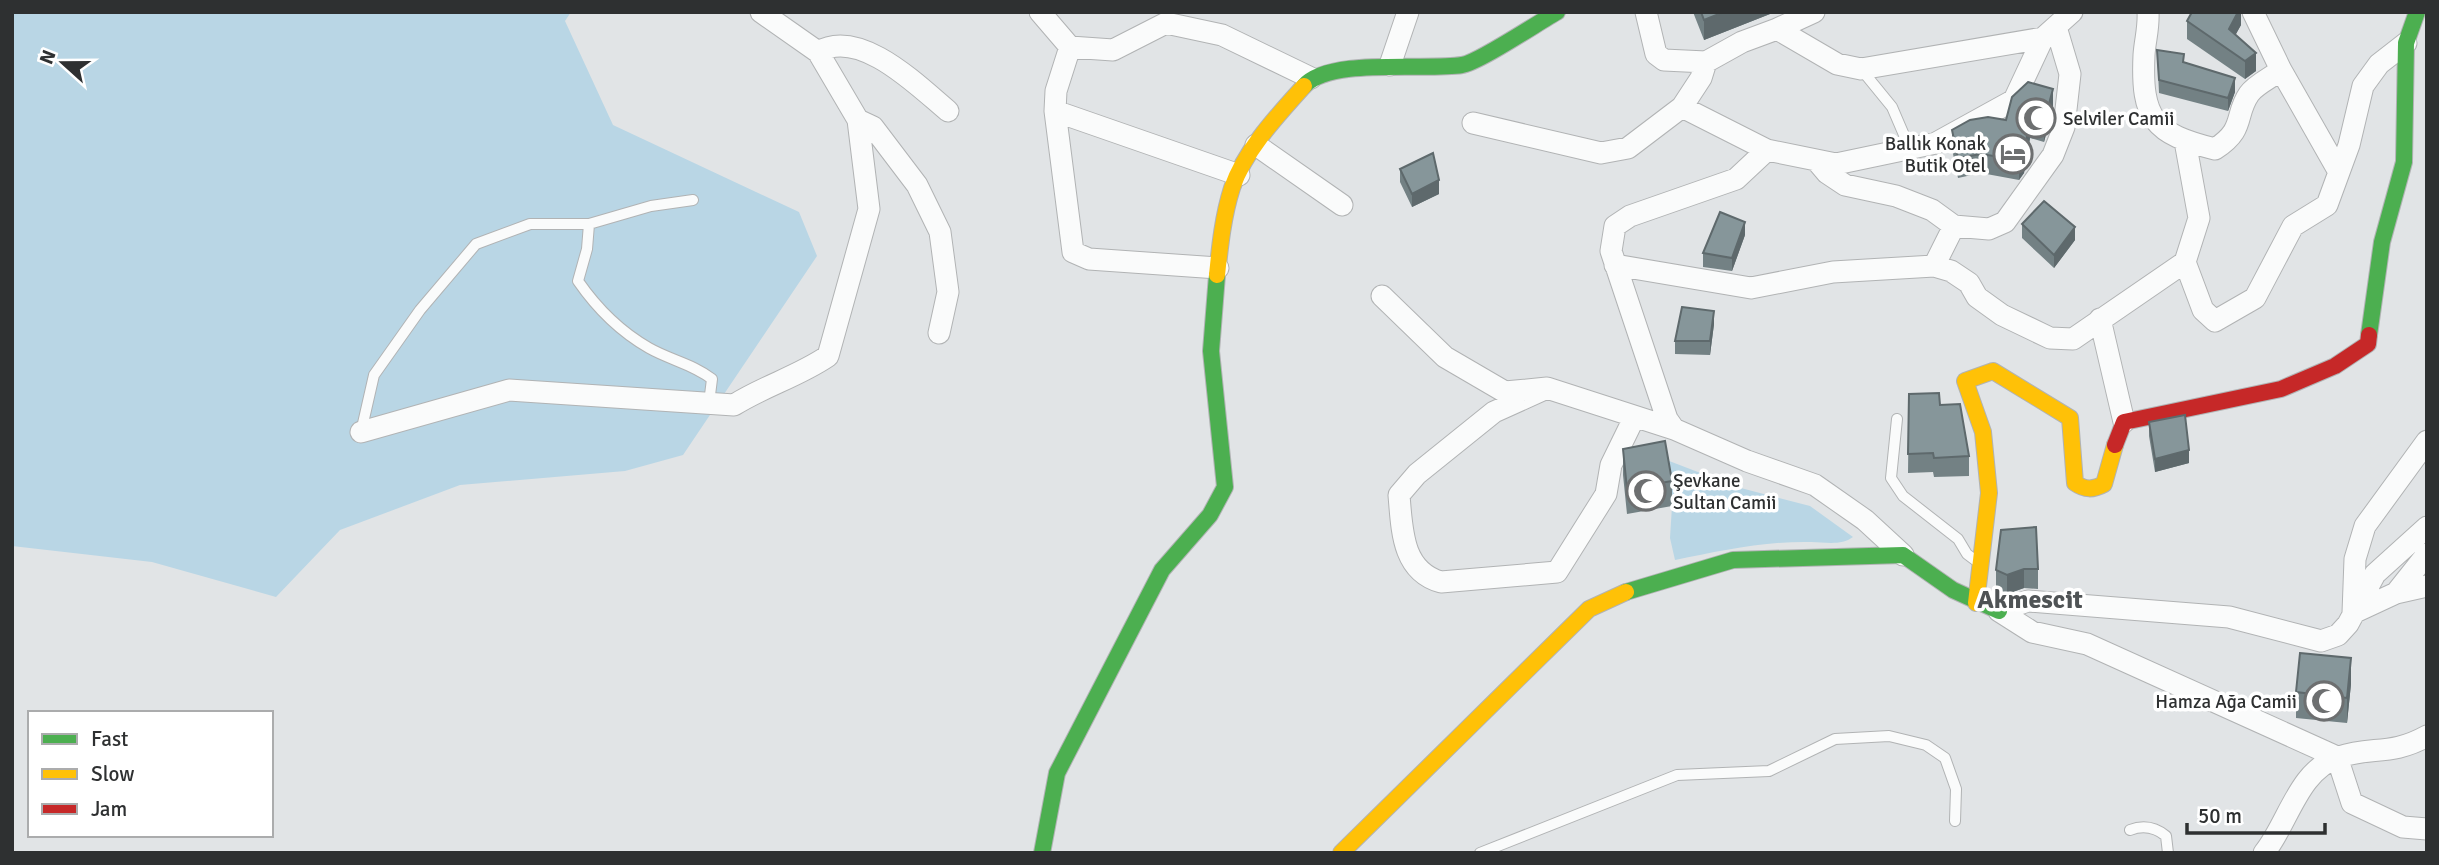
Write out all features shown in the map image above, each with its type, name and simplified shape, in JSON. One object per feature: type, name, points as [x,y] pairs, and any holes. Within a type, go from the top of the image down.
[{"type":"main road","points":[[1042,853],[1057,773],[1083,721],[1162,570],[1210,515],[1225,487],[1211,351],[1218,268],[1232,187],[1265,130],[1311,78],[1354,68],[1465,65],[1557,12]]},
{"type":"main road","points":[[1976,603],[1989,492],[1983,432],[1965,381],[1993,371],[2019,384],[2070,418],[2075,483],[2084,489],[2095,490],[2104,484],[2108,460],[2124,422],[2281,389],[2334,366],[2368,344],[2382,242],[2404,162],[2406,43],[2417,12]]},
{"type":"main road","points":[[1341,853],[1589,609],[1635,588],[1733,560],[1903,555],[1976,603],[1999,611]]},
{"type":"street","points":[[361,432],[509,390],[734,405],[828,356],[869,209],[858,120],[818,52],[761,12]]},
{"type":"street","points":[[1040,12],[1070,47],[1112,50],[1166,23],[1222,35],[1311,78]]},
{"type":"street","points":[[1390,65],[1408,12]]},
{"type":"street","points":[[1646,12],[1656,54],[1664,60],[1706,62],[1742,42],[1814,12]]},
{"type":"street","points":[[1682,107],[1767,150],[1836,164],[1936,143],[2014,100],[2050,32],[2072,12]]},
{"type":"street","points":[[2148,12],[2149,32],[2144,52],[2148,109],[2161,128],[2185,141],[2215,149],[2222,145],[2237,130],[2249,93],[2281,70]]},
{"type":"street","points":[[2253,12],[2281,70],[2339,172]]},
{"type":"street","points":[[1777,29],[1837,64],[1861,69],[2050,32]]},
{"type":"street","points":[[1816,160],[1827,173],[1845,185],[1896,196],[1932,210],[1954,226],[1989,229],[2005,222],[2053,155],[2064,127],[2070,74],[2050,32]]},
{"type":"street","points":[[2185,141],[2199,218],[2185,262],[2203,310],[2215,321],[2255,298],[2293,226],[2327,205],[2363,86],[2379,64],[2406,43]]},
{"type":"street","points":[[818,52],[828,46],[850,49],[888,62],[948,111]]},
{"type":"street","points":[[1070,47],[1056,91],[1055,111],[1073,252],[1089,259],[1218,268]]},
{"type":"street","points":[[1473,123],[1601,153],[1628,148],[1682,107],[1701,78],[1706,62]]},
{"type":"street","points":[[1055,111],[1239,175]]},
{"type":"street","points":[[858,120],[873,127],[917,185],[940,232],[948,292],[939,333]]},
{"type":"street","points":[[1256,145],[1342,205]]},
{"type":"street","points":[[1674,429],[1667,419],[1615,265],[1611,251],[1615,226],[1630,216],[1736,179],[1767,150]]},
{"type":"street","points":[[1934,266],[1954,226]]},
{"type":"street","points":[[1615,265],[1751,288],[1833,272],[1934,266],[1951,271],[1969,283],[1977,297],[2002,315],[2050,338],[2073,339],[2185,262]]},
{"type":"street","points":[[1382,296],[1445,357],[1505,392],[1547,388],[1674,429],[1747,461],[1815,485],[1866,520],[1903,555]]},
{"type":"street","points":[[2100,319],[2124,422]]},
{"type":"street","points":[[1547,388],[1494,412],[1417,474],[1399,495],[1403,536],[1409,557],[1429,579],[1441,582],[1557,572],[1606,494],[1611,465],[1634,418]]},
{"type":"street","points":[[2353,613],[2355,559],[2365,526],[2427,441]]},
{"type":"street","points":[[1999,611],[2028,601],[2229,617],[2321,641],[2337,635],[2348,624],[2375,574],[2427,527]]},
{"type":"street","points":[[2396,593],[2427,554]]},
{"type":"street","points":[[2353,613],[2396,593],[2427,586]]},
{"type":"street","points":[[1999,611],[2032,632],[2087,644],[2337,757],[2352,803],[2403,827],[2425,831]]},
{"type":"street","points":[[2264,853],[2303,783],[2337,757],[2405,748],[2427,736]]},
{"type":"lane","points":[[1861,69],[1892,107],[1910,149]]},
{"type":"lane","points":[[361,432],[374,375],[419,310],[476,244],[530,225],[589,224],[650,206],[693,200]]},
{"type":"lane","points":[[589,224],[587,249],[578,281],[595,306],[649,348],[697,368],[712,379],[709,403]]},
{"type":"lane","points":[[1897,419],[1891,478],[1903,496],[1958,539],[1967,554],[1980,564]]},
{"type":"lane","points":[[1480,853],[1677,775],[1769,771],[1835,739],[1889,736],[1926,745],[1945,758],[1949,768],[1956,789],[1955,821]]},
{"type":"lane","points":[[2130,830],[2141,827],[2161,832],[2166,836],[2168,853]]},
{"type":"shaded area","points":[[12,12],[571,12],[565,21],[613,125],[799,212],[817,256],[683,455],[625,471],[460,485],[340,530],[276,597],[152,562],[12,546]]},
{"type":"shaded area","points":[[1664,459],[1737,487],[1810,506],[1853,537],[1838,543],[1794,542],[1760,545],[1675,560],[1670,538],[1672,506]]},
{"type":"building","points":[[1701,12],[1724,12],[1704,20]]},
{"type":"building","points":[[2192,12],[2238,12],[2229,29],[2256,53],[2245,61],[2187,21]]},
{"type":"building","points":[[2157,50],[2184,54],[2183,62],[2235,78],[2228,98],[2159,80]]},
{"type":"building","points":[[2028,82],[2053,89],[2044,122],[2030,118],[2024,153],[2019,160],[1981,154],[1958,158],[1952,130],[1970,120],[1988,117],[2006,120],[2012,97]]},
{"type":"building","points":[[1433,153],[1439,180],[1412,194],[1400,169]]},
{"type":"building","points":[[2044,201],[2075,227],[2054,255],[2022,224]]},
{"type":"building","points":[[1720,212],[1745,222],[1732,258],[1703,253]]},
{"type":"building","points":[[1682,307],[1714,311],[1710,341],[1675,341]]},
{"type":"building","points":[[1939,393],[1940,405],[1960,404],[1969,456],[1934,458],[1933,453],[1908,454],[1909,394]]},
{"type":"building","points":[[2185,415],[2189,450],[2155,459],[2149,422]]},
{"type":"building","points":[[1665,441],[1672,481],[1627,489],[1623,449]]},
{"type":"building","points":[[2036,527],[2038,569],[2024,569],[2007,575],[1996,570],[2001,530]]},
{"type":"building","points":[[2300,653],[2351,658],[2347,698],[2296,692]]},
{"type":"traffic: fast","points":[[1304,86],[1317,77],[1355,68],[1470,63],[1557,12]]},
{"type":"traffic: fast","points":[[2369,335],[2382,242],[2404,162],[2406,43],[2417,12]]},
{"type":"traffic: fast","points":[[1042,853],[1057,773],[1162,570],[1210,515],[1225,487],[1211,351],[1217,275]]},
{"type":"traffic: fast","points":[[1626,592],[1733,560],[1903,555],[1953,590],[1999,611]]},
{"type":"traffic: slow","points":[[1217,275],[1226,209],[1238,174],[1263,134],[1304,86]]},
{"type":"traffic: slow","points":[[1976,603],[1989,493],[1983,432],[1965,381],[1993,371],[2070,418],[2075,483],[2082,487],[2093,488],[2104,484],[2115,445]]},
{"type":"traffic: slow","points":[[1341,853],[1589,609],[1626,592]]},
{"type":"traffic: jam","points":[[2115,445],[2124,422],[2281,389],[2335,366],[2368,344],[2369,335]]},
{"type":"place","name":"Selviler Camii","points":[[2036,118]]},
{"type":"place","name":"Ballık Konak Butik Otel","points":[[2013,154]]},
{"type":"place","name":"Şevkane Sultan Camii","points":[[1646,491]]},
{"type":"place","name":"Hamza Ağa Camii","points":[[2324,701]]},
{"type":"district","name":"Akmescit","points":[[2030,599]]}]
